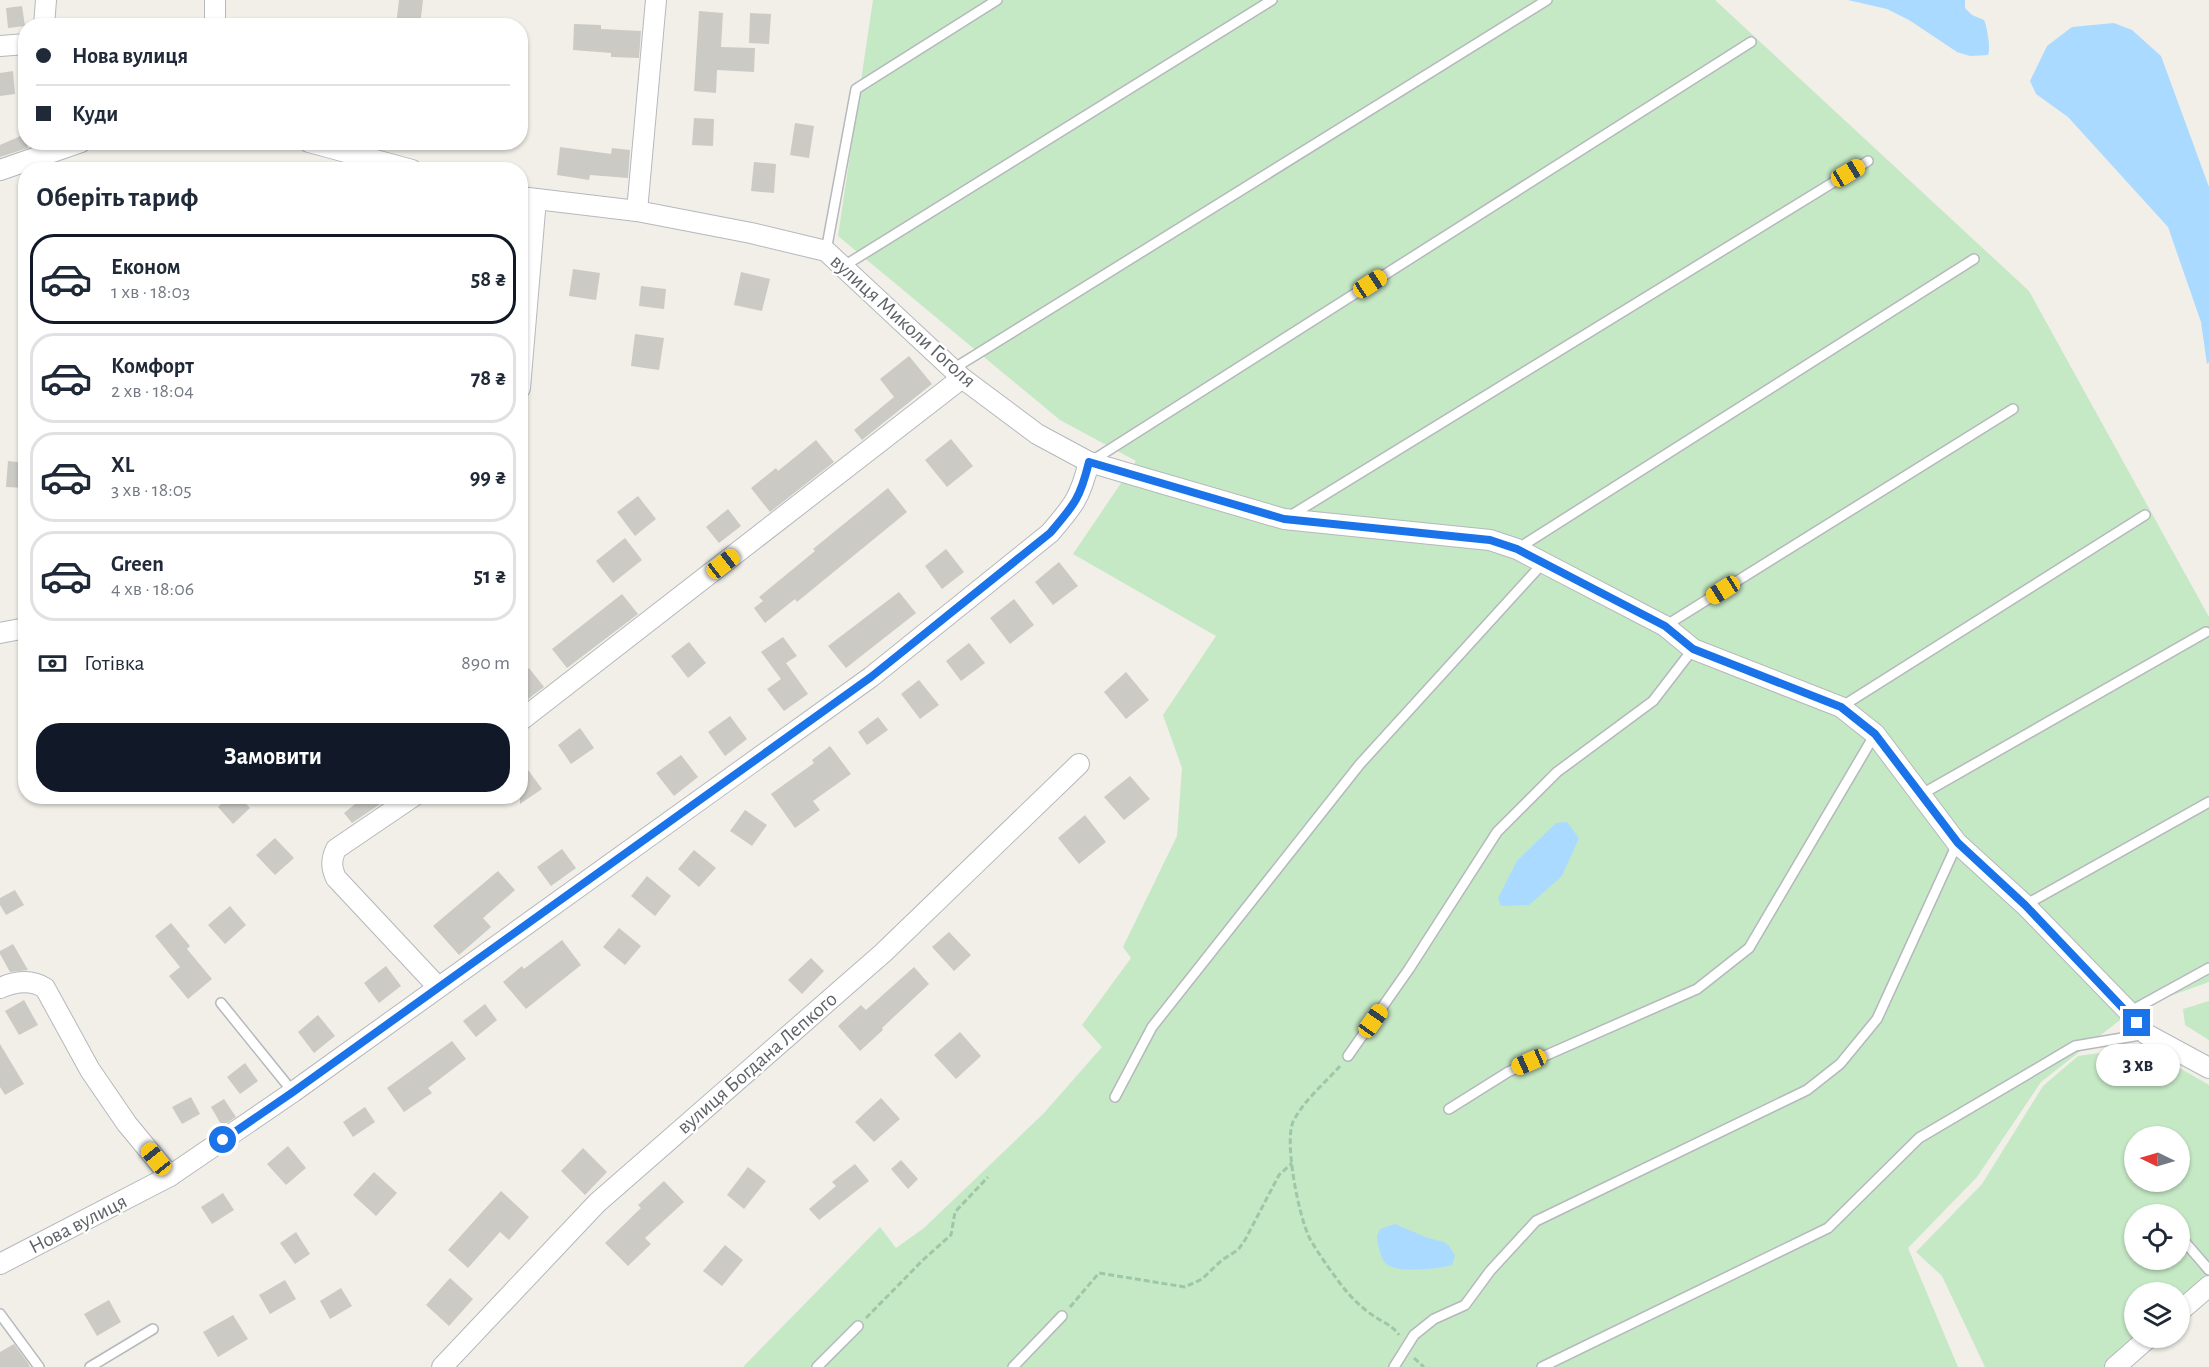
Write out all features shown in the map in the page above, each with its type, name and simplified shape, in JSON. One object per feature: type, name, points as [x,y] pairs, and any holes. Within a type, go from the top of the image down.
[{"type":"street","points":[[45,18],[46,0]]},
{"type":"street","points":[[215,0],[215,18]]},
{"type":"street","points":[[637,211],[656,0]]},
{"type":"street","points":[[0,46],[18,45]]},
{"type":"street","points":[[23,162],[58,150]]},
{"type":"street","points":[[338,150],[383,162]]},
{"type":"street","points":[[0,170],[18,164]]},
{"type":"street","name":"вулиця Миколи Гоголя","points":[[528,198],[637,211],[751,233],[826,251],[958,374],[1037,434],[1089,462],[1284,519],[1490,540],[1517,549],[1665,626],[1693,649],[1841,707],[1875,734],[1958,843],[2025,905],[2128,1012],[2146,1034]]},
{"type":"street","points":[[528,715],[958,374]]},
{"type":"street","name":"Нова вулиця","points":[[0,1264],[170,1176],[293,1092],[871,677],[1050,533],[1073,507],[1083,485],[1089,462]]},
{"type":"street","points":[[0,633],[18,630]]},
{"type":"street","name":"вулиця Богдана Лепкого","points":[[442,1367],[597,1203],[884,953],[1079,764]]},
{"type":"street","points":[[402,804],[336,849],[332,858],[332,869],[336,878],[438,987]]},
{"type":"street","points":[[0,988],[25,982],[37,983],[45,988],[90,1070],[127,1124],[170,1176]]},
{"type":"street","points":[[2146,1034],[2209,1068]]},
{"type":"street","points":[[2190,1302],[2209,1286]]},
{"type":"street","points":[[2115,1367],[2137,1348]]},
{"type":"lane","points":[[826,251],[856,89],[997,0]]},
{"type":"lane","points":[[844,266],[1272,0]]},
{"type":"lane","points":[[958,374],[1546,0]]},
{"type":"lane","points":[[1089,462],[1751,42]]},
{"type":"lane","points":[[1284,519],[1868,161]]},
{"type":"lane","points":[[1517,549],[1974,260]]},
{"type":"lane","points":[[1665,626],[2013,409]]},
{"type":"lane","points":[[1841,707],[2145,515]]},
{"type":"lane","points":[[1115,1097],[1152,1028],[1360,765],[1544,563]]},
{"type":"lane","points":[[1922,794],[2206,632]]},
{"type":"lane","points":[[1348,1056],[1409,969],[1497,832],[1557,772],[1653,701],[1693,649]]},
{"type":"lane","points":[[1449,1109],[1508,1072],[1697,989],[1749,948],[1875,734]]},
{"type":"lane","points":[[2025,905],[2209,802]]},
{"type":"lane","points":[[1394,1367],[1414,1335],[1434,1319],[1465,1305],[1490,1271],[1536,1221],[1807,1090],[1840,1064],[1877,1019],[1958,843]]},
{"type":"lane","points":[[2128,1012],[2209,968]]},
{"type":"lane","points":[[221,1003],[293,1092]]},
{"type":"lane","points":[[1542,1367],[1828,1228],[1919,1138],[2075,1046],[2146,1034]]},
{"type":"lane","points":[[2190,1248],[2209,1270]]},
{"type":"lane","points":[[0,1314],[39,1367]]},
{"type":"lane","points":[[1013,1367],[1062,1316]]},
{"type":"lane","points":[[818,1367],[858,1326]]},
{"type":"lane","points":[[90,1367],[153,1329]]},
{"type":"path","points":[[1348,1056],[1300,1110],[1292,1124],[1290,1143],[1292,1163],[1304,1222],[1310,1238],[1347,1292],[1369,1313],[1393,1326],[1406,1348],[1424,1367]]},
{"type":"path","points":[[1062,1316],[1099,1273],[1185,1287],[1202,1280],[1222,1260],[1238,1250],[1279,1175],[1292,1163]]},
{"type":"path","points":[[858,1326],[951,1235],[955,1212],[988,1177]]},
{"type":"green space","points":[[873,0],[1715,0],[2029,291],[2209,617],[2209,982],[2134,1009],[2041,1082],[1977,1177],[1908,1248],[1958,1367],[743,1367],[880,1227],[896,1248],[924,1228],[1044,1113],[1102,1047],[1082,1025],[1131,958],[1123,947],[1177,836],[1182,768],[1163,715],[1216,636],[1073,554],[1136,461],[1060,420],[838,236]]},
{"type":"green space","points":[[2209,1001],[2209,1040],[2185,1025],[2183,1009]]},
{"type":"green space","points":[[2143,1047],[2209,1085],[2209,1277],[2190,1294],[2190,1282],[2124,1282],[2124,1348],[2127,1348],[2105,1367],[1985,1367],[1942,1276],[1916,1252],[1982,1184],[2043,1086],[2078,1056]]},
{"type":"water","points":[[1848,0],[1965,0],[1965,8],[1972,15],[1984,20],[1988,37],[1988,55],[1970,56],[1957,52],[1909,20],[1887,9]]},
{"type":"water","points":[[2114,23],[2132,30],[2161,56],[2209,187],[2209,362],[2207,364],[2201,322],[2168,227],[2068,117],[2036,94],[2030,81],[2047,46],[2072,27]]},
{"type":"water","points":[[1567,822],[1579,838],[1562,876],[1529,905],[1501,906],[1498,898],[1517,861],[1556,823]]},
{"type":"water","points":[[1395,1224],[1444,1242],[1455,1256],[1452,1265],[1408,1270],[1385,1263],[1377,1236],[1380,1229]]},
{"type":"building","points":[[399,0],[423,0],[421,18],[397,18]]},
{"type":"building","points":[[22,6],[24,18],[18,18],[18,27],[8,28],[6,8]]},
{"type":"building","points":[[699,11],[723,13],[721,47],[755,48],[754,72],[717,70],[716,93],[694,91]]},
{"type":"building","points":[[750,13],[771,14],[769,44],[749,43]]},
{"type":"building","points":[[574,24],[601,25],[601,29],[641,31],[639,58],[611,57],[611,53],[573,50]]},
{"type":"building","points":[[13,71],[15,94],[0,96],[0,73]]},
{"type":"building","points":[[694,118],[714,119],[713,146],[692,145]]},
{"type":"building","points":[[795,123],[814,126],[809,158],[790,155]]},
{"type":"building","points":[[18,137],[18,150],[22,150],[0,157],[0,145]]},
{"type":"building","points":[[560,147],[611,154],[612,148],[630,150],[628,178],[590,175],[589,180],[557,175]]},
{"type":"building","points":[[754,162],[776,164],[774,193],[751,191]]},
{"type":"building","points":[[573,269],[600,273],[596,300],[569,296]]},
{"type":"building","points":[[741,272],[770,279],[762,311],[734,305]]},
{"type":"building","points":[[641,286],[666,289],[664,309],[639,306]]},
{"type":"building","points":[[635,334],[664,338],[659,370],[631,366]]},
{"type":"building","points":[[909,356],[932,384],[862,440],[854,430],[894,397],[880,379]]},
{"type":"building","points":[[951,439],[973,466],[947,487],[925,460]]},
{"type":"building","points":[[816,440],[834,462],[770,512],[751,488],[776,468],[778,471]]},
{"type":"building","points":[[8,461],[18,462],[18,488],[6,487]]},
{"type":"building","points":[[888,488],[907,512],[797,602],[795,599],[765,623],[754,608],[763,601],[759,597],[815,551],[813,549]]},
{"type":"building","points":[[638,496],[656,519],[635,536],[617,512]]},
{"type":"building","points":[[728,509],[741,526],[719,543],[706,527]]},
{"type":"building","points":[[625,538],[642,560],[613,583],[596,561]]},
{"type":"building","points":[[946,549],[964,572],[942,589],[925,566]]},
{"type":"building","points":[[1059,562],[1078,586],[1053,605],[1035,582]]},
{"type":"building","points":[[899,592],[916,613],[846,668],[828,646]]},
{"type":"building","points":[[622,594],[638,614],[567,668],[552,649]]},
{"type":"building","points":[[1014,599],[1034,625],[1010,644],[990,618]]},
{"type":"building","points":[[783,637],[797,656],[786,663],[808,694],[784,711],[767,689],[781,679],[761,652]]},
{"type":"building","points":[[689,642],[706,663],[688,678],[671,656]]},
{"type":"building","points":[[969,643],[985,663],[961,681],[946,661]]},
{"type":"building","points":[[528,669],[544,687],[528,699]]},
{"type":"building","points":[[1126,672],[1149,700],[1126,719],[1104,692]]},
{"type":"building","points":[[919,680],[939,705],[920,719],[901,694]]},
{"type":"building","points":[[730,716],[747,739],[725,756],[708,732]]},
{"type":"building","points":[[878,717],[888,730],[867,745],[858,732]]},
{"type":"building","points":[[580,728],[594,748],[571,764],[558,745]]},
{"type":"building","points":[[830,746],[851,774],[813,801],[820,810],[795,828],[771,794],[814,763],[812,760]]},
{"type":"building","points":[[681,755],[698,777],[674,796],[656,773]]},
{"type":"building","points":[[528,770],[542,789],[528,799]]},
{"type":"building","points":[[1130,776],[1150,799],[1124,820],[1104,797]]},
{"type":"building","points":[[221,804],[246,804],[250,808],[233,824],[218,807]]},
{"type":"building","points":[[355,804],[380,804],[352,823],[344,813]]},
{"type":"building","points":[[745,810],[767,825],[752,846],[730,831]]},
{"type":"building","points":[[1085,815],[1106,842],[1079,864],[1058,838]]},
{"type":"building","points":[[275,838],[294,858],[275,875],[256,855]]},
{"type":"building","points":[[562,849],[576,868],[551,886],[537,867]]},
{"type":"building","points":[[694,850],[716,868],[699,887],[678,869]]},
{"type":"building","points":[[498,871],[515,890],[483,918],[491,927],[459,955],[433,926]]},
{"type":"building","points":[[647,876],[671,896],[655,916],[631,896]]},
{"type":"building","points":[[15,890],[24,905],[6,915],[0,905],[0,898]]},
{"type":"building","points":[[230,906],[246,925],[225,944],[208,925]]},
{"type":"building","points":[[171,923],[190,946],[187,949],[212,979],[188,999],[169,976],[180,967],[155,936]]},
{"type":"building","points":[[619,928],[641,946],[625,965],[603,947]]},
{"type":"building","points":[[949,932],[971,955],[954,971],[932,947]]},
{"type":"building","points":[[562,940],[581,965],[526,1009],[503,982],[522,966],[524,969]]},
{"type":"building","points":[[13,944],[28,970],[10,972],[0,951]]},
{"type":"building","points":[[811,958],[824,971],[802,994],[788,980]]},
{"type":"building","points":[[386,966],[401,986],[379,1003],[364,983]]},
{"type":"building","points":[[914,967],[929,984],[860,1051],[838,1026],[861,1005],[866,1010]]},
{"type":"building","points":[[24,1000],[38,1025],[19,1035],[5,1011]]},
{"type":"building","points":[[485,1004],[497,1020],[476,1037],[463,1021]]},
{"type":"building","points":[[318,1015],[335,1036],[314,1053],[298,1032]]},
{"type":"building","points":[[960,1032],[981,1056],[956,1079],[934,1055]]},
{"type":"building","points":[[452,1041],[466,1059],[428,1088],[432,1093],[404,1112],[387,1088]]},
{"type":"building","points":[[0,1044],[24,1084],[5,1095],[0,1087]]},
{"type":"building","points":[[245,1063],[258,1081],[240,1094],[227,1077]]},
{"type":"building","points":[[191,1097],[200,1114],[182,1124],[172,1107]]},
{"type":"building","points":[[881,1098],[900,1119],[874,1142],[855,1122]]},
{"type":"building","points":[[224,1099],[236,1117],[222,1126],[211,1107]]},
{"type":"building","points":[[365,1107],[375,1122],[353,1137],[343,1122]]},
{"type":"building","points":[[288,1146],[306,1168],[286,1185],[267,1164]]},
{"type":"building","points":[[583,1148],[607,1172],[585,1195],[561,1171]]},
{"type":"building","points":[[901,1160],[918,1179],[908,1189],[891,1169]]},
{"type":"building","points":[[855,1164],[869,1181],[819,1220],[809,1209],[836,1186],[832,1182]]},
{"type":"building","points":[[748,1167],[766,1181],[744,1209],[727,1195]]},
{"type":"building","points":[[374,1172],[397,1193],[376,1216],[353,1195]]},
{"type":"building","points":[[664,1181],[684,1202],[645,1238],[651,1244],[628,1266],[605,1243],[641,1208],[638,1205]]},
{"type":"building","points":[[501,1191],[529,1217],[509,1240],[500,1232],[468,1268],[448,1250]]},
{"type":"building","points":[[223,1193],[234,1210],[212,1224],[201,1207]]},
{"type":"building","points":[[296,1232],[310,1254],[295,1264],[280,1243]]},
{"type":"building","points":[[725,1245],[743,1260],[722,1286],[703,1271]]},
{"type":"building","points":[[450,1278],[473,1299],[449,1326],[426,1305]]},
{"type":"building","points":[[285,1280],[296,1299],[270,1314],[259,1295]]},
{"type":"building","points":[[341,1288],[352,1306],[330,1319],[320,1301]]},
{"type":"building","points":[[109,1300],[121,1322],[97,1336],[84,1314]]},
{"type":"building","points":[[233,1315],[248,1339],[218,1357],[203,1332]]},
{"type":"building","points":[[14,1344],[30,1367],[0,1367],[0,1352]]},
{"type":"route","points":[[223,1140],[871,677],[1050,533],[1073,507],[1083,485],[1089,462],[1284,519],[1490,540],[1517,549],[1665,626],[1693,649],[1841,707],[1875,734],[1958,843],[2025,905],[2137,1023]]}]
